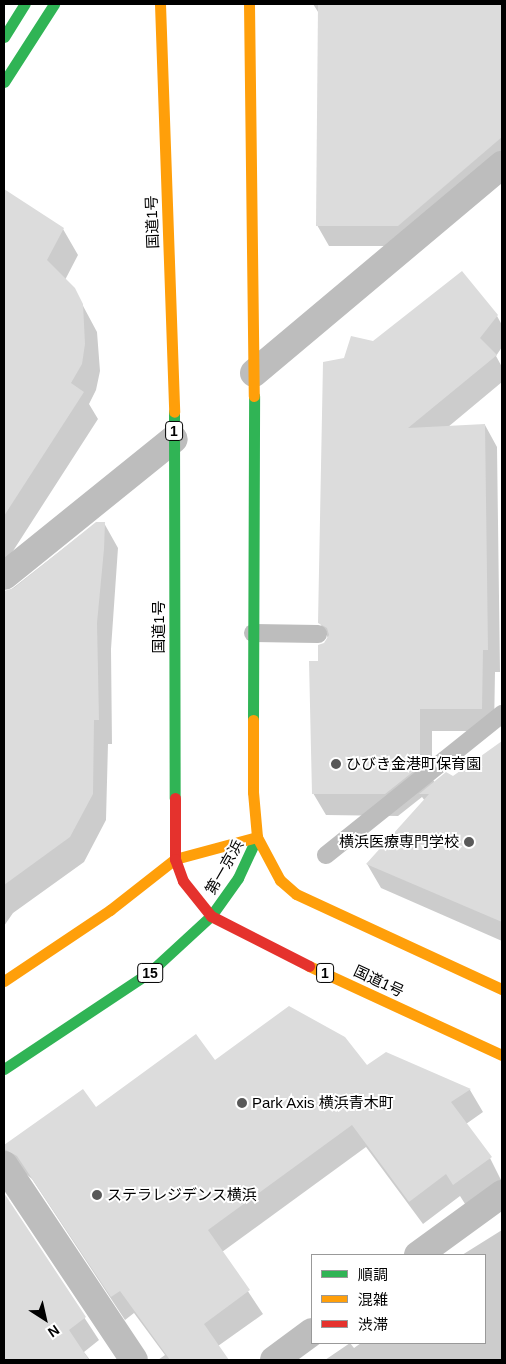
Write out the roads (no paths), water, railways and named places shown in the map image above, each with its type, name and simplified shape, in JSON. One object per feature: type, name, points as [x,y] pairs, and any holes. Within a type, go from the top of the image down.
[{"type":"main road","points":[[4,37],[25,4]]},
{"type":"main road","points":[[4,82],[54,4]]},
{"type":"main road","name":"国道1号","points":[[160,4],[174,439],[175,859],[183,881],[211,916],[289,957],[502,1055]]},
{"type":"main road","points":[[249,4],[254,373],[253,792],[257,837],[268,862],[280,880],[296,894],[502,989]]},
{"type":"main road","name":"第一京浜","points":[[4,981],[110,910],[175,859],[257,837]]},
{"type":"main road","name":"第一京浜","points":[[4,1069],[150,972],[211,916],[238,878],[257,837]]},
{"type":"street","points":[[254,373],[502,165]]},
{"type":"street","points":[[4,576],[174,439]]},
{"type":"street","points":[[4,1165],[134,1360]]},
{"type":"street","points":[[419,1254],[502,1194]]},
{"type":"street","points":[[274,1360],[306,1345]]},
{"type":"lane","points":[[253,633],[318,634]]},
{"type":"lane","points":[[326,855],[502,714]]},
{"type":"place","name":"ひびき金港町保育園","points":[[336,764]]},
{"type":"place","name":"横浜医療専門学校","points":[[469,842]]},
{"type":"place","name":"Park Axis 横浜青木町","points":[[242,1103]]},
{"type":"place","name":"ステラレジデンス横浜","points":[[97,1195]]}]
